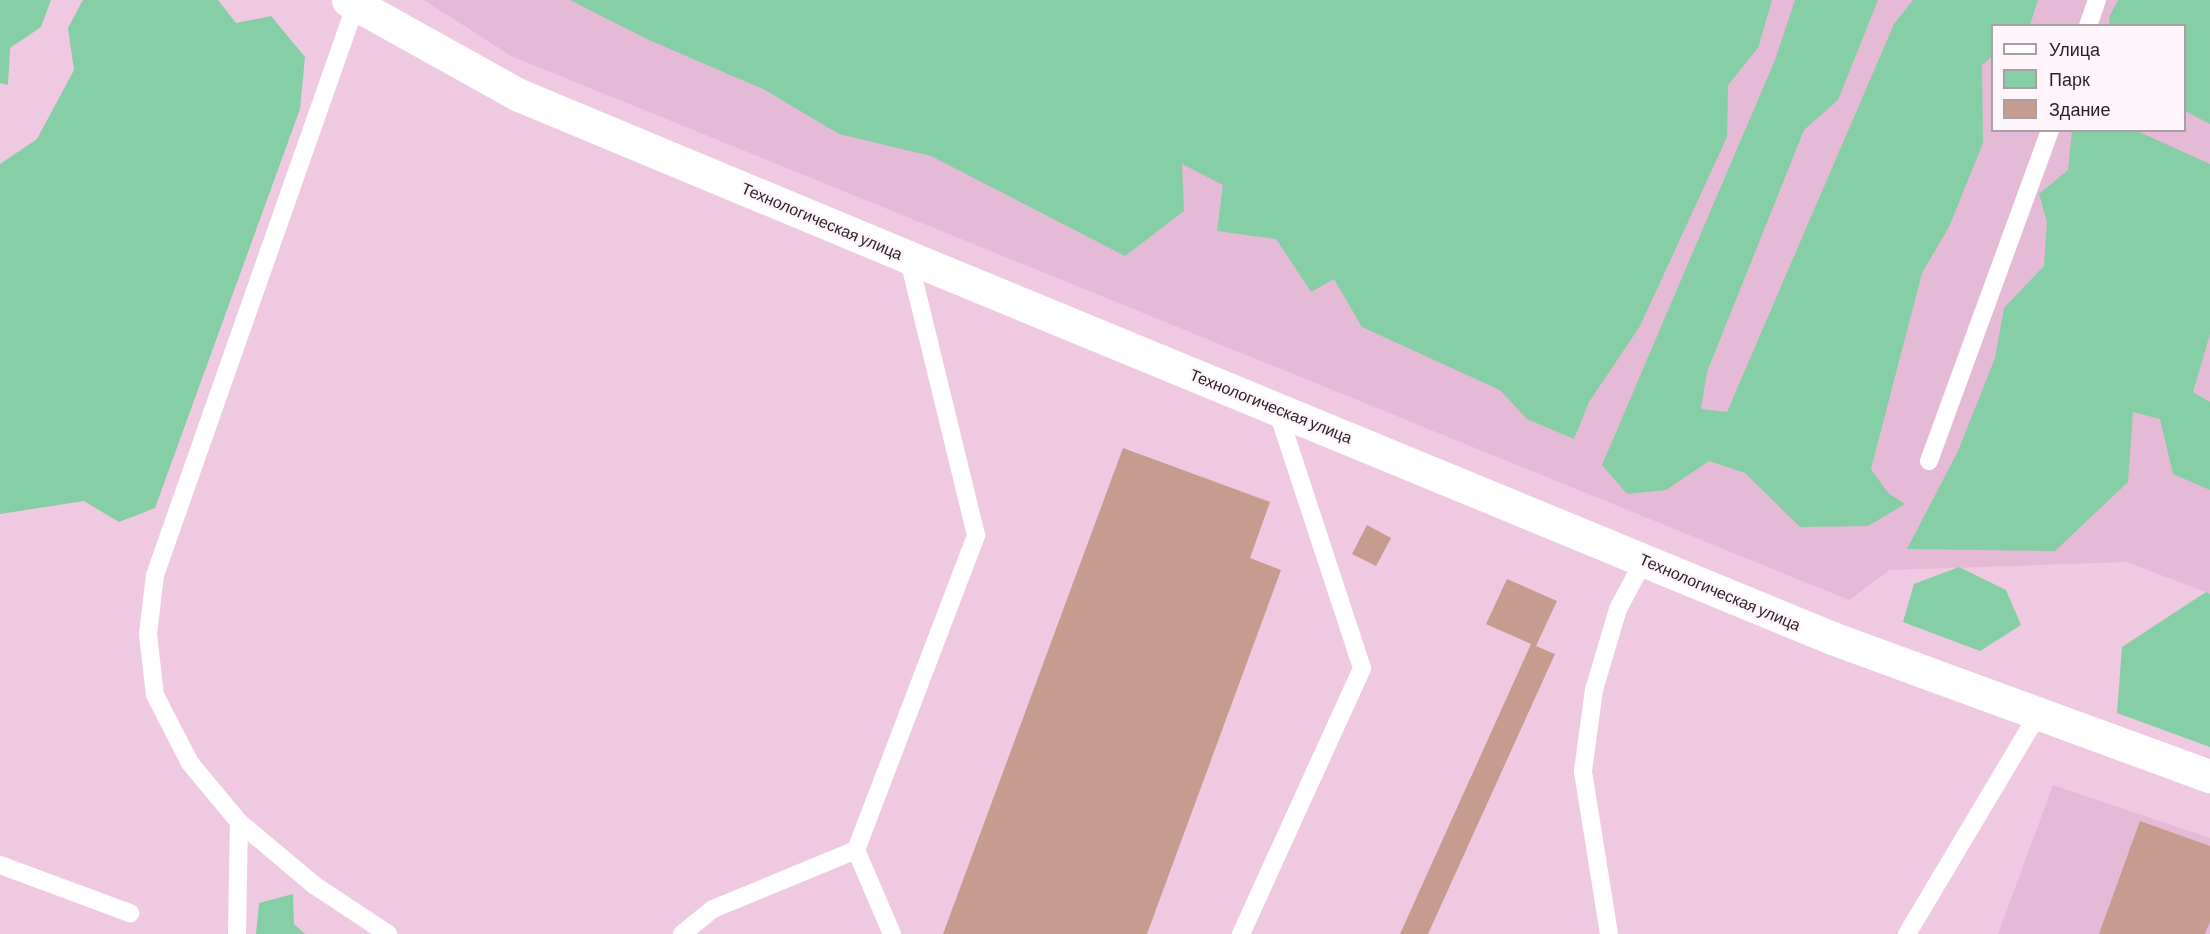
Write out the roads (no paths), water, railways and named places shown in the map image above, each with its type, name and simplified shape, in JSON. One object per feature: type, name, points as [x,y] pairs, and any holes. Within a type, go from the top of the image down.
[{"type":"street","name":"Технологическая улица","points":[[352,2],[519,95],[1832,638],[2210,776]]},
{"type":"lane","points":[[2089,24],[2097,0]]},
{"type":"lane","points":[[352,2],[155,575],[148,634],[155,695],[190,764],[239,822],[314,885],[388,934]]},
{"type":"lane","points":[[1929,461],[2049,132]]},
{"type":"lane","points":[[892,934],[856,850],[976,535],[908,257]]},
{"type":"lane","points":[[1241,934],[1362,668],[1277,408]]},
{"type":"lane","points":[[1609,934],[1582,771],[1594,690],[1618,609],[1644,560]]},
{"type":"lane","points":[[1907,934],[2039,713]]},
{"type":"lane","points":[[237,934],[239,822]]},
{"type":"lane","points":[[682,934],[713,909],[856,850]]},
{"type":"lane","points":[[0,866],[130,913]]}]
